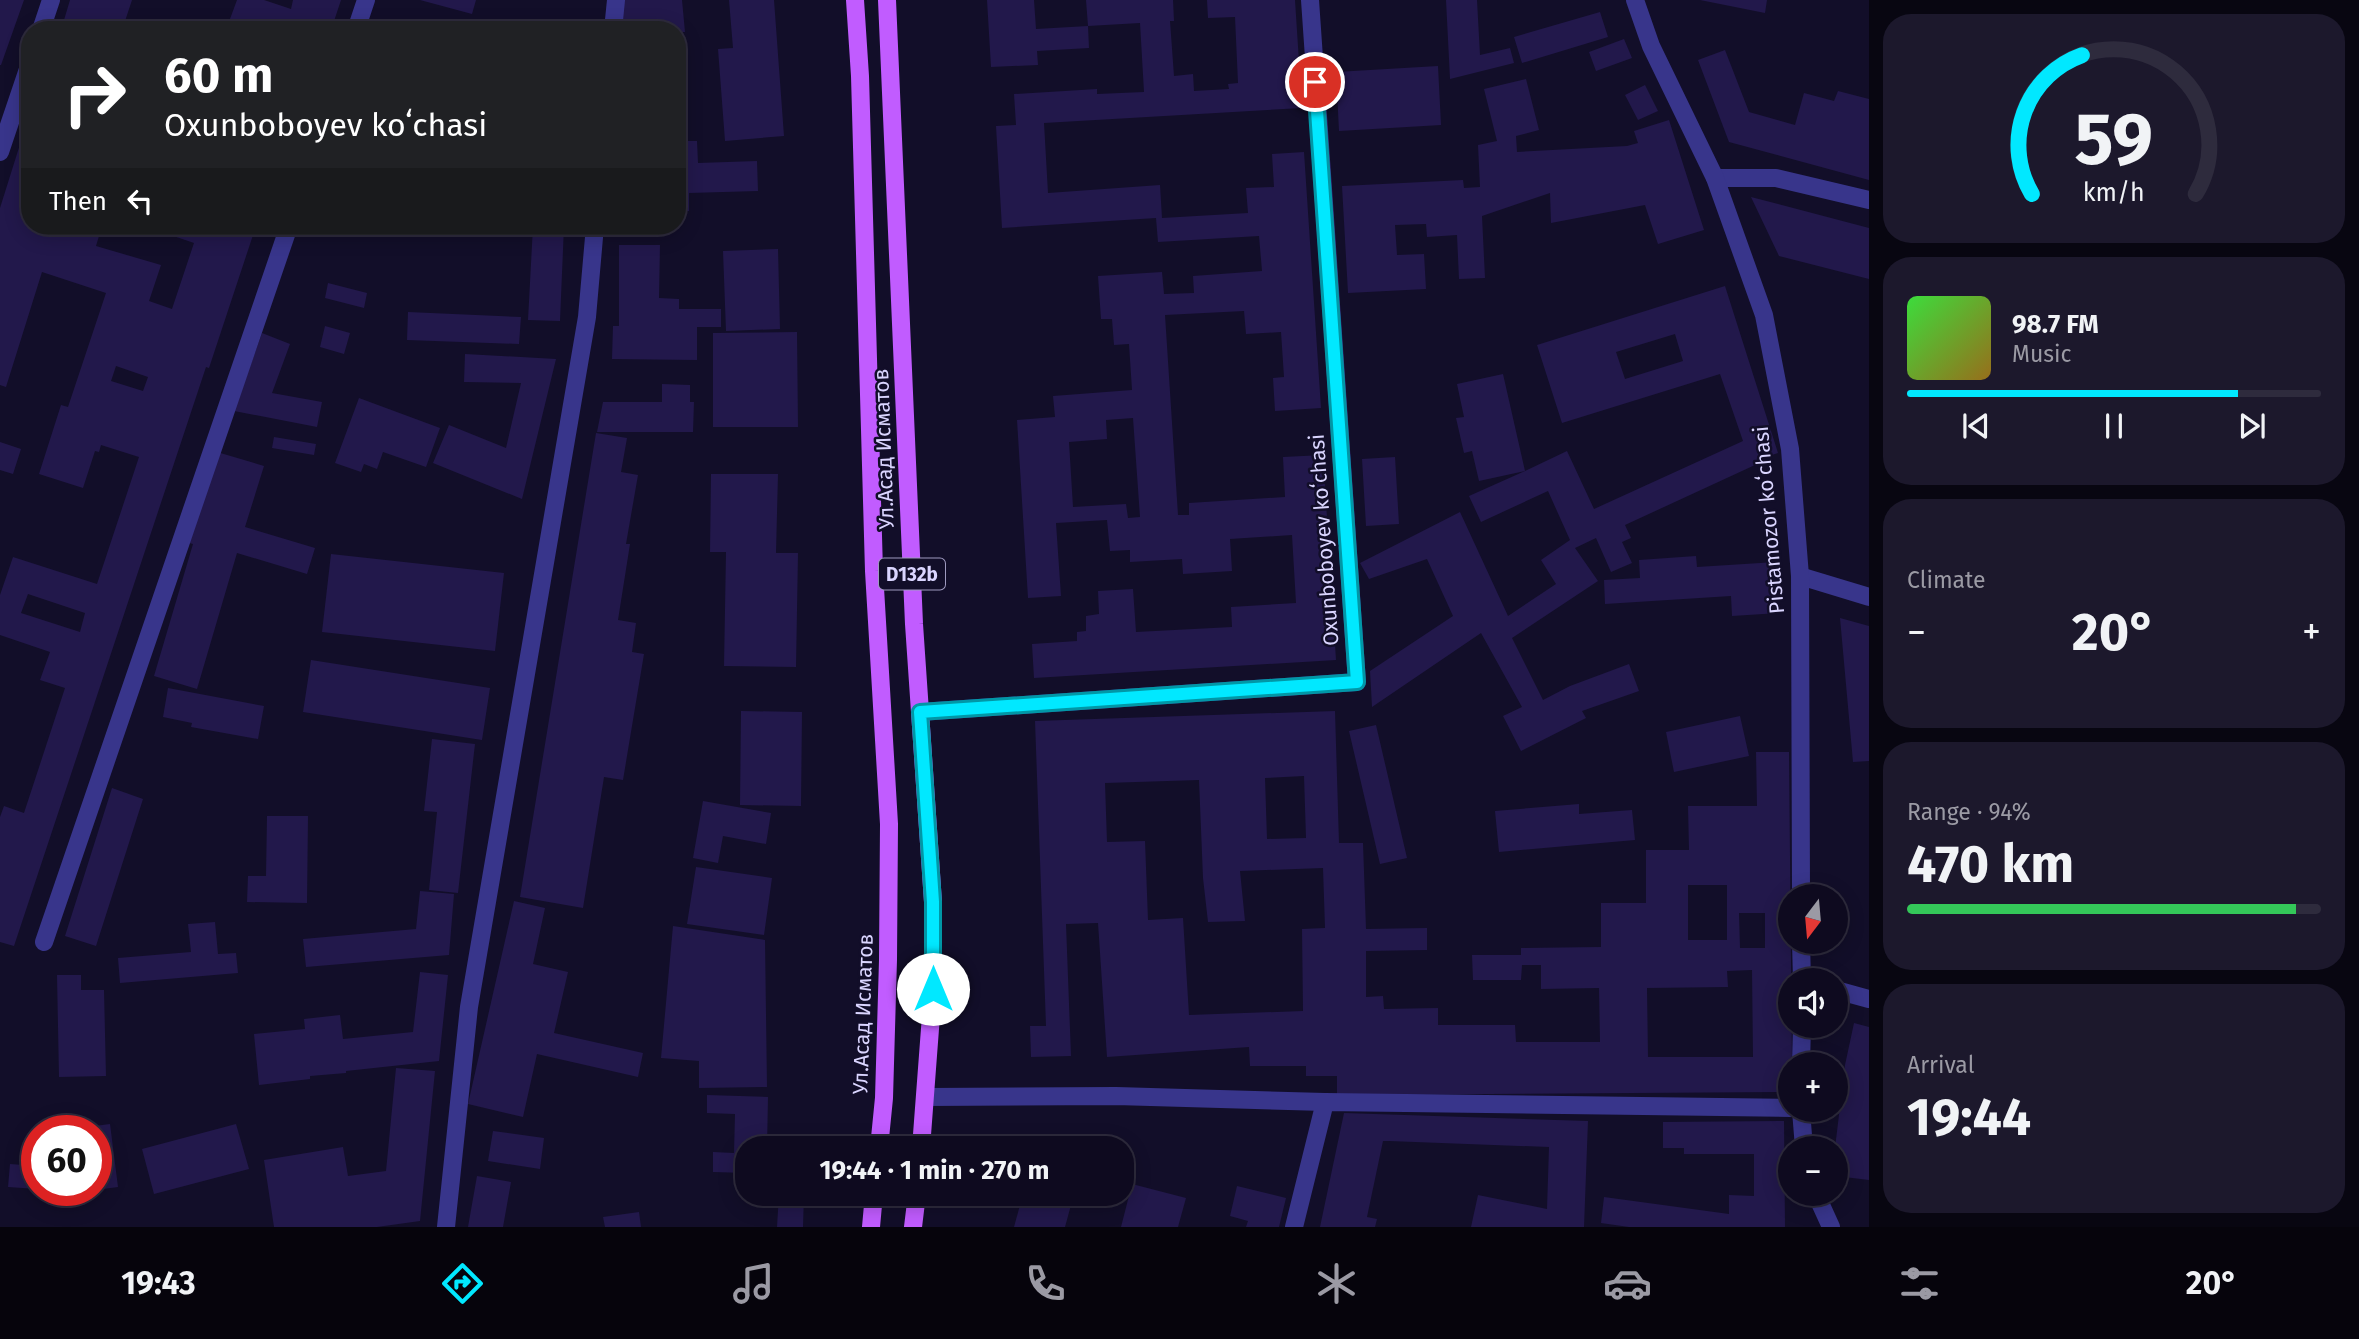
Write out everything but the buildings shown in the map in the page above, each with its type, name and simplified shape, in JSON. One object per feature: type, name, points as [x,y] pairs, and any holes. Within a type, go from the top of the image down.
[{"type":"main road","name":"Ул.Асад Исматов","points":[[855,0],[860,76],[874,571],[889,824],[888,961],[884,1098],[880,1136]]},
{"type":"main road","name":"Ул.Асад Исматов","points":[[887,0],[913,610],[933,902],[933,989],[922,1136]]},
{"type":"main road","points":[[871,1227],[873,1206]]},
{"type":"main road","points":[[913,1227],[916,1206]]},
{"type":"street","points":[[44,21],[51,0]]},
{"type":"street","points":[[359,21],[366,0]]},
{"type":"street","points":[[614,21],[616,0]]},
{"type":"street","name":"Oxunboboyev koʻchasi","points":[[920,712],[1357,682],[1310,0]]},
{"type":"street","name":"Pistamozor koʻchasi","points":[[1635,0],[1651,46],[1715,177],[1764,315],[1790,449],[1800,576],[1801,884]]},
{"type":"street","points":[[0,152],[21,90]]},
{"type":"street","points":[[1715,177],[1776,178],[1869,200]]},
{"type":"street","points":[[44,942],[286,235]]},
{"type":"street","points":[[446,1227],[469,1007],[587,317],[594,235]]},
{"type":"street","points":[[1800,576],[1869,597]]},
{"type":"street","points":[[1848,993],[1869,999]]},
{"type":"street","points":[[925,1097],[1116,1096],[1325,1102],[1778,1108]]},
{"type":"street","points":[[1294,1227],[1325,1102]]},
{"type":"street","points":[[1821,1206],[1831,1227]]},
{"type":"route","points":[[933,989],[933,902],[920,712],[1357,682],[1315,82]]}]
